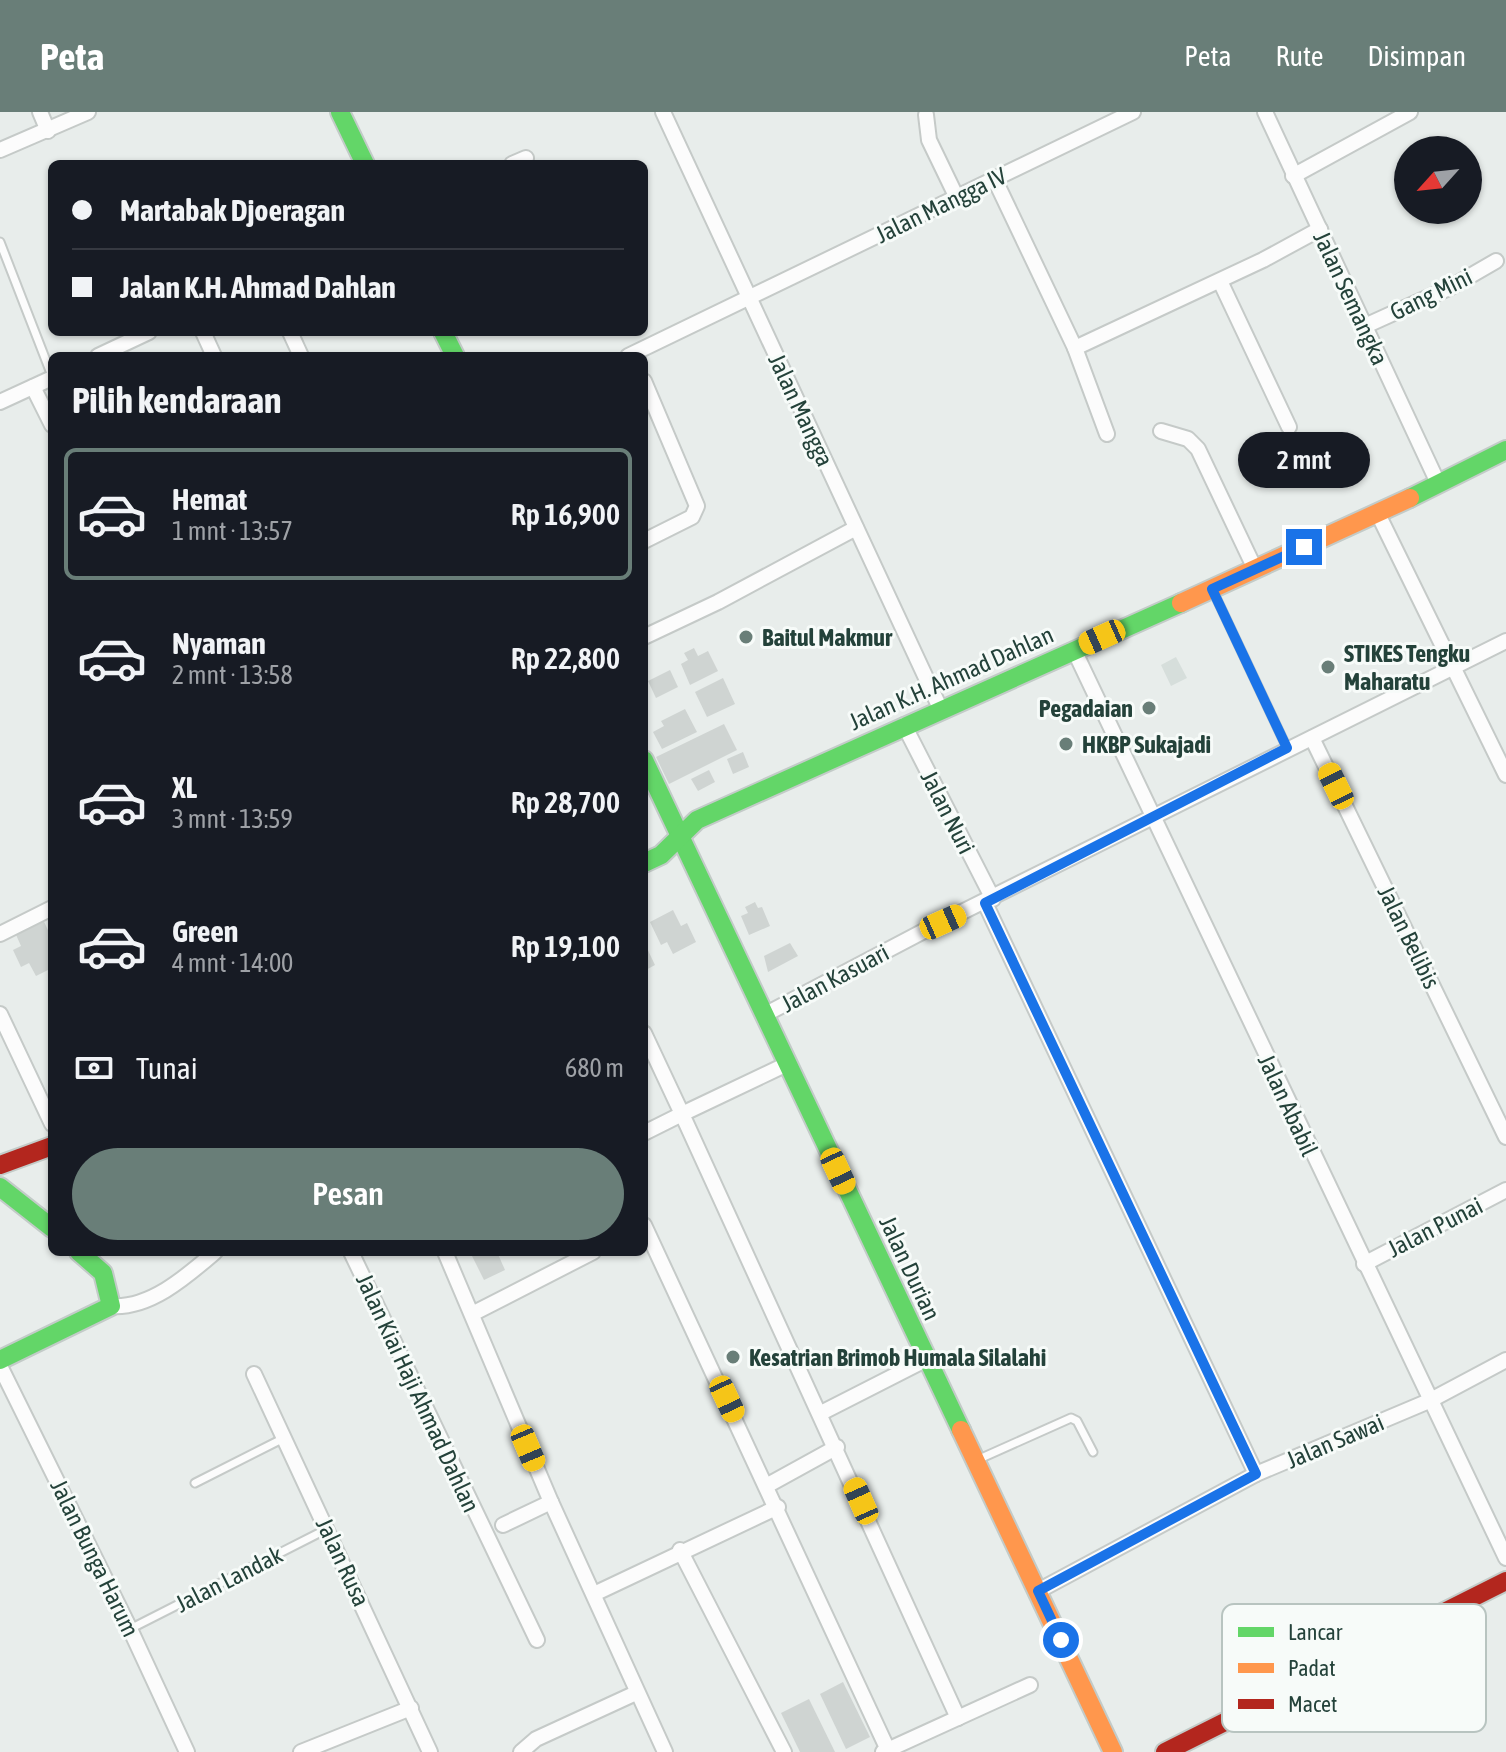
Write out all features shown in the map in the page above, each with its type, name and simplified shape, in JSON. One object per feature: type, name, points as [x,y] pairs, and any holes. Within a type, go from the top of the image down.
[{"type":"main road","points":[[340,112],[363,160]]},
{"type":"main road","name":"Jalan K.H. Ahmad Dahlan","points":[[648,861],[661,855],[697,820],[940,708],[1378,514],[1506,450]]},
{"type":"main road","name":"Jalan Durian","points":[[648,769],[1113,1752]]},
{"type":"main road","points":[[0,1165],[48,1147]]},
{"type":"main road","points":[[0,1187],[48,1225]]},
{"type":"main road","points":[[0,1363],[111,1306],[103,1273],[84,1256]]},
{"type":"main road","points":[[1460,1604],[1506,1581]]},
{"type":"main road","points":[[1165,1752],[1222,1723]]},
{"type":"street","points":[[40,112],[48,131]]},
{"type":"street","points":[[0,150],[88,112]]},
{"type":"street","name":"Jalan Mangga","points":[[663,112],[940,708]]},
{"type":"street","name":"Jalan Mangga IV","points":[[637,352],[1133,112]]},
{"type":"street","name":"Jalan Semangka","points":[[1265,112],[1438,483]]},
{"type":"street","points":[[1293,176],[1410,112]]},
{"type":"street","points":[[926,115],[929,140],[957,198]]},
{"type":"street","points":[[995,180],[1075,348],[1107,434]]},
{"type":"street","points":[[1075,348],[1220,281],[1320,229]]},
{"type":"street","name":"Gang Mini","points":[[1365,326],[1451,287],[1496,261]]},
{"type":"street","points":[[1220,281],[1289,427]]},
{"type":"street","points":[[129,350],[145,336]]},
{"type":"street","points":[[0,402],[48,379]]},
{"type":"street","points":[[33,387],[48,417]]},
{"type":"street","points":[[648,390],[697,506],[692,517],[648,539]]},
{"type":"street","points":[[1161,431],[1188,439],[1198,449],[1255,569]]},
{"type":"street","points":[[1378,514],[1506,775]]},
{"type":"street","points":[[648,635],[718,602],[856,528]]},
{"type":"street","name":"Jalan Kasuari","points":[[764,1015],[1152,816],[1506,641]]},
{"type":"street","name":"Jalan Ababil","points":[[1074,650],[1506,1558]]},
{"type":"street","name":"Jalan Nuri","points":[[904,725],[1256,1474]]},
{"type":"street","name":"Jalan Belibis","points":[[1312,738],[1506,1137]]},
{"type":"street","points":[[0,934],[48,910]]},
{"type":"street","points":[[0,1014],[48,1116]]},
{"type":"street","points":[[648,1042],[837,1447],[958,1718]]},
{"type":"street","points":[[648,1131],[787,1064]]},
{"type":"street","name":"Jalan Punai","points":[[1364,1264],[1506,1190]]},
{"type":"street","points":[[648,1233],[768,1485],[886,1751],[1030,1685]]},
{"type":"street","points":[[111,1306],[128,1307],[161,1292],[210,1256]]},
{"type":"street","name":"Jalan Kiai Haji Ahmad Dahlan","points":[[353,1256],[537,1640]]},
{"type":"street","points":[[447,1256],[551,1502],[665,1752]]},
{"type":"street","points":[[472,1314],[585,1256]]},
{"type":"street","points":[[821,1413],[927,1359]]},
{"type":"street","name":"Jalan Sawai","points":[[1038,1591],[1256,1474],[1429,1401],[1506,1360]]},
{"type":"street","name":"Jalan Bunga Harum","points":[[0,1363],[187,1752]]},
{"type":"street","name":"Jalan Rusa","points":[[254,1374],[430,1752]]},
{"type":"street","points":[[768,1485],[837,1447]]},
{"type":"street","points":[[503,1525],[551,1502]]},
{"type":"street","points":[[594,1594],[680,1550],[778,1507]]},
{"type":"street","points":[[680,1550],[784,1752]]},
{"type":"street","points":[[521,1752],[536,1739],[636,1693]]},
{"type":"street","points":[[301,1752],[411,1708]]},
{"type":"lane","points":[[0,242],[48,367]]},
{"type":"lane","points":[[1212,589],[1287,748]]},
{"type":"lane","points":[[975,1461],[1071,1418],[1077,1421],[1093,1452]]},
{"type":"lane","points":[[195,1483],[284,1438]]},
{"type":"lane","name":"Jalan Landak","points":[[130,1629],[327,1529]]},
{"type":"shaded area","points":[[1176,657],[1187,678],[1171,686],[1161,665]]},
{"type":"building","points":[[694,648],[698,656],[708,651],[718,671],[690,685],[681,664],[688,660],[684,653]]},
{"type":"building","points":[[670,670],[678,687],[656,698],[648,681]]},
{"type":"building","points":[[723,678],[735,704],[707,717],[695,692]]},
{"type":"building","points":[[685,709],[697,732],[662,749],[653,732],[664,726],[661,721]]},
{"type":"building","points":[[724,724],[737,750],[669,784],[656,757]]},
{"type":"building","points":[[743,752],[749,767],[733,774],[727,759]]},
{"type":"building","points":[[709,770],[715,782],[698,791],[691,779]]},
{"type":"building","points":[[755,902],[758,908],[762,907],[770,926],[749,935],[741,916],[748,913],[745,907]]},
{"type":"building","points":[[673,910],[681,926],[687,923],[696,942],[673,954],[667,942],[661,945],[650,922]]},
{"type":"building","points":[[41,915],[48,930],[48,970],[36,976],[29,963],[21,967],[13,950],[21,946],[13,928]]},
{"type":"building","points":[[790,943],[798,956],[768,972],[764,956]]},
{"type":"building","points":[[648,950],[655,965],[648,969]]},
{"type":"building","points":[[472,1256],[499,1256],[505,1270],[484,1280]]},
{"type":"building","points":[[843,1682],[870,1737],[846,1749],[820,1694]]},
{"type":"building","points":[[809,1699],[835,1752],[800,1752],[781,1713]]},
{"type":"traffic: fast","points":[[340,112],[363,160]]},
{"type":"traffic: fast","points":[[445,336],[453,352]]},
{"type":"traffic: fast","points":[[1410,498],[1506,450]]},
{"type":"traffic: fast","points":[[648,861],[661,855],[697,820],[1181,603]]},
{"type":"traffic: fast","points":[[648,768],[961,1430]]},
{"type":"traffic: fast","points":[[0,1187],[48,1225]]},
{"type":"traffic: fast","points":[[0,1360],[111,1306],[103,1273],[84,1256]]},
{"type":"traffic: slow","points":[[1181,603],[1410,498]]},
{"type":"traffic: slow","points":[[961,1430],[1113,1752]]},
{"type":"traffic: jam","points":[[0,1165],[48,1147]]},
{"type":"traffic: jam","points":[[1460,1604],[1506,1581]]},
{"type":"traffic: jam","points":[[1165,1752],[1222,1723]]},
{"type":"place","name":"Baitul Makmur","points":[[746,637]]},
{"type":"place","name":"STIKES Tengku Maharatu","points":[[1328,667]]},
{"type":"place","name":"Pegadaian","points":[[1149,708]]},
{"type":"place","name":"HKBP Sukajadi","points":[[1066,744]]},
{"type":"place","name":"Kesatrian Brimob Humala Silalahi","points":[[733,1357]]},
{"type":"route","points":[[1061,1640],[1038,1591],[1256,1474],[985,903],[1287,748],[1212,589],[1304,547]]}]
